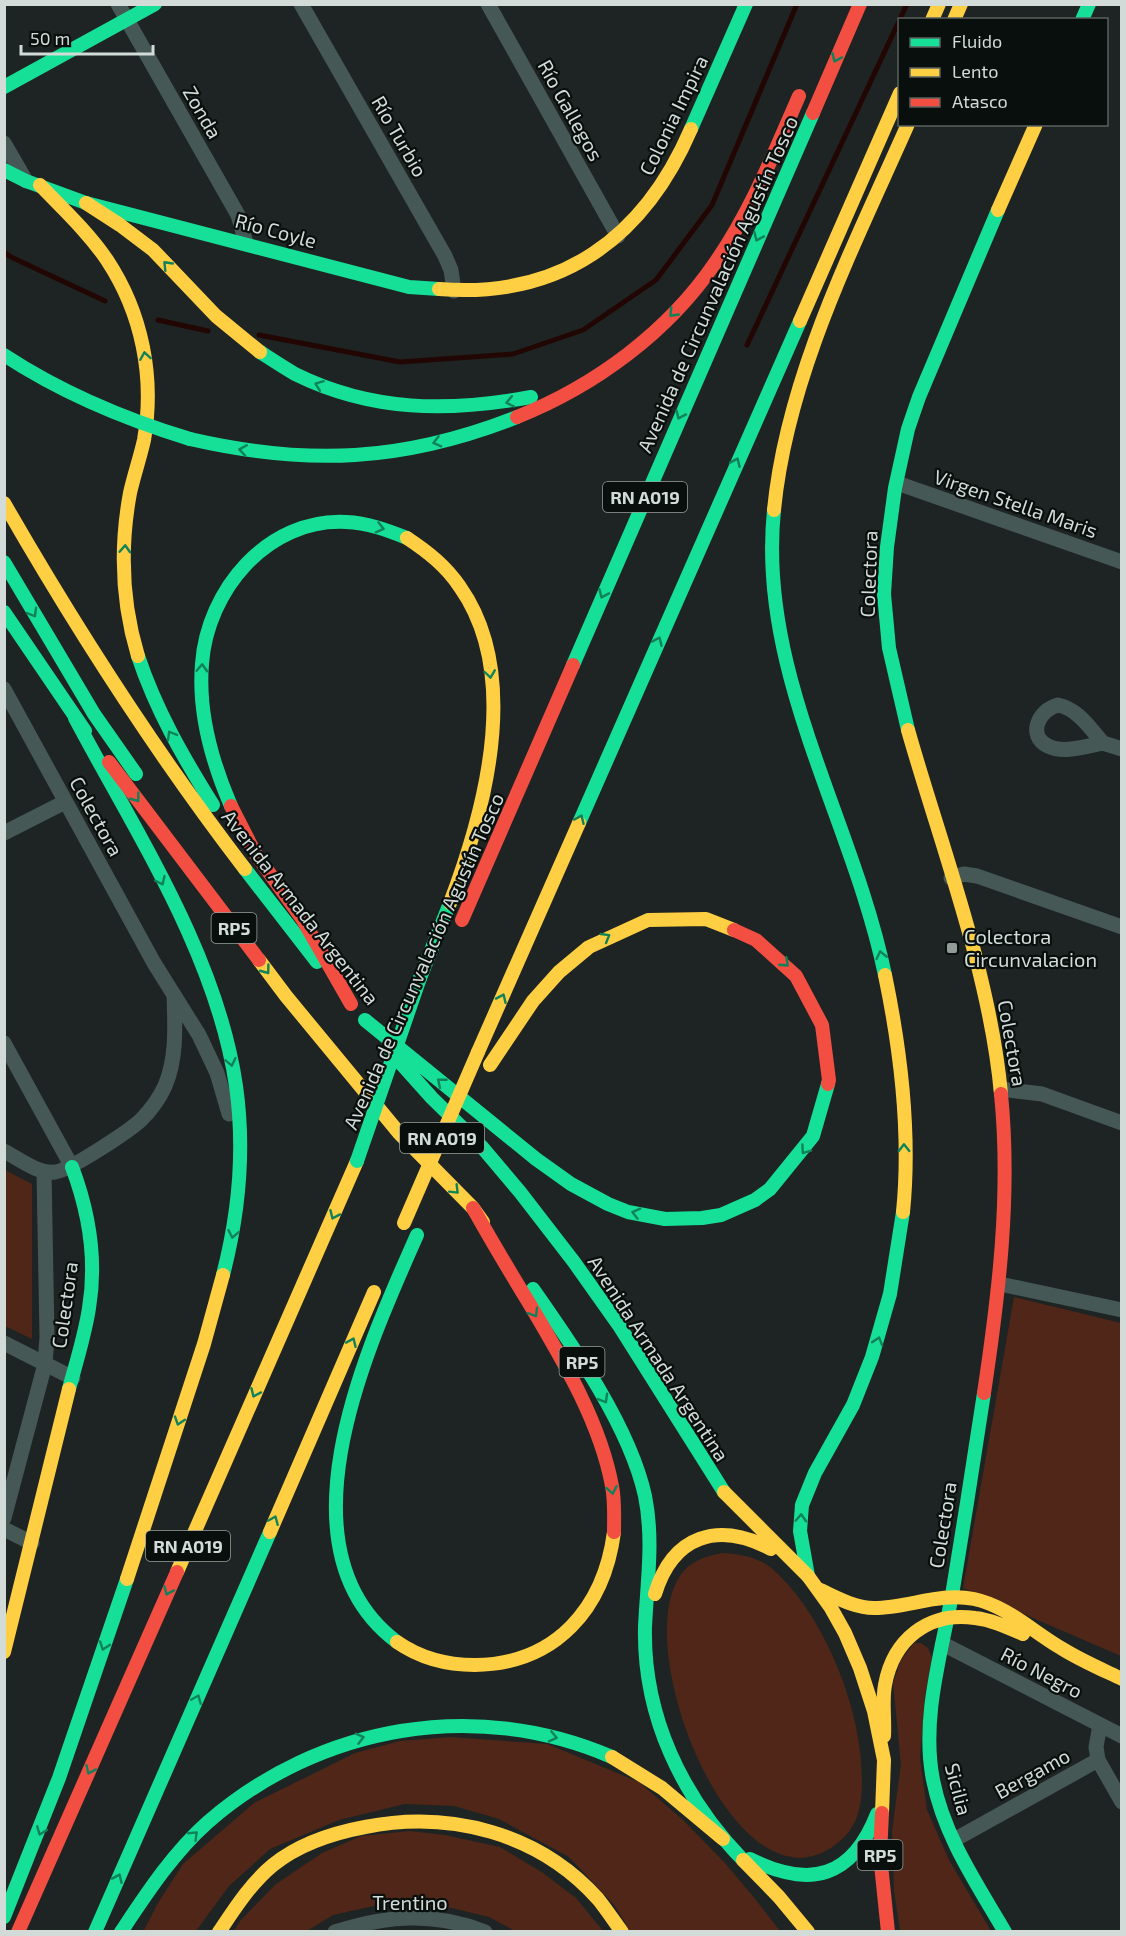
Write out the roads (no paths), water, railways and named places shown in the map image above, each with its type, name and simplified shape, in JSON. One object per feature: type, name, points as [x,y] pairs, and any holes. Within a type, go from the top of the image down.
[{"type":"main road","points":[[4,87],[155,4]]},
{"type":"main road","name":"Avenida de Circunvalación Agustín Tosco","points":[[455,937],[860,4]]},
{"type":"main road","points":[[933,18],[939,4]]},
{"type":"main road","points":[[955,18],[961,4]]},
{"type":"main road","points":[[1083,18],[1089,4]]},
{"type":"main road","name":"Colonia Impira","points":[[561,273],[588,260],[618,236],[644,210],[664,184],[678,159],[742,6]]},
{"type":"main road","points":[[4,355],[64,391],[96,406],[157,430],[240,450],[332,457],[404,450],[478,432],[558,398],[605,370],[654,332],[700,283],[739,222],[803,87]]},
{"type":"main road","name":"RN A019","points":[[402,1228],[898,98]]},
{"type":"main road","points":[[808,1576],[801,1544],[802,1502],[860,1389],[883,1325],[893,1283],[903,1206],[904,1125],[900,1066],[892,1008],[880,950],[865,898],[804,725],[784,651],[775,604],[772,555],[773,514],[783,445],[798,386],[862,227],[907,126]]},
{"type":"main road","name":"Colectora","points":[[943,1644],[1000,1284],[1005,1182],[1001,1089],[987,1006],[906,722],[892,662],[886,616],[885,576],[889,526],[915,410],[1035,126]]},
{"type":"main road","points":[[4,170],[33,183],[92,239],[126,292],[139,328],[146,358],[148,407],[144,437],[127,514],[124,554],[125,587],[134,642],[145,680],[163,722],[223,821],[259,889]]},
{"type":"main road","name":"Río Coyle","points":[[33,183],[86,203],[409,287],[481,291],[533,282],[561,273]]},
{"type":"main road","points":[[86,203],[117,223],[154,252],[202,303],[246,343],[289,371],[335,391],[382,404],[433,410],[482,407],[534,397],[605,370]]},
{"type":"main road","name":"Avenida Armada Argentina","points":[[4,503],[65,608],[117,691],[192,799],[259,889],[351,1004],[432,1098],[482,1147],[520,1192],[620,1327],[723,1491],[808,1576],[818,1589],[845,1633],[860,1668],[874,1712],[884,1760],[880,1855],[888,1932]]},
{"type":"main road","points":[[351,1004],[295,907],[255,852],[239,821],[216,765],[203,711],[202,662],[206,636],[213,614],[224,592],[251,557],[268,543],[303,527],[346,522],[387,529],[410,538],[427,550],[444,567],[460,587],[479,625],[493,695],[490,756],[466,860],[420,978],[357,1161]]},
{"type":"main road","points":[[4,562],[94,714],[143,782]]},
{"type":"main road","name":"Avenida Armada Argentina","points":[[4,612],[75,718],[285,996],[399,1133],[472,1208],[516,1264],[577,1354],[628,1443],[645,1492],[651,1563],[645,1640],[654,1710],[680,1774],[726,1842],[783,1901],[808,1932]]},
{"type":"main road","points":[[4,1917],[36,1843],[70,1748],[206,1337],[226,1269],[238,1203],[240,1176],[236,1087],[228,1048],[206,981],[152,860],[108,784],[75,718]]},
{"type":"main road","points":[[163,810],[245,922],[349,1053],[399,1133]]},
{"type":"main road","points":[[365,1020],[486,1117],[519,1147],[563,1179],[587,1194],[629,1212],[676,1220],[707,1218],[742,1207],[763,1195],[781,1179],[809,1144],[820,1120],[827,1096],[829,1061],[824,1031],[817,1007],[805,986],[786,964],[758,940],[738,930],[698,918],[673,917],[646,921],[615,932],[582,952],[559,971],[508,1034],[490,1065],[442,1136],[419,1225],[378,1330],[350,1413],[340,1454],[336,1490],[337,1534],[344,1570],[357,1598],[377,1624],[401,1645],[424,1657],[448,1664],[473,1666],[500,1665],[524,1659],[553,1644],[579,1621],[605,1578],[612,1553],[615,1526],[614,1498],[609,1472],[596,1435],[565,1364],[472,1208]]},
{"type":"main road","name":"Avenida de Circunvalación Agustín Tosco","points":[[18,1932],[426,1002]]},
{"type":"main road","name":"Colectora","points":[[4,1652],[89,1310],[93,1262],[86,1208],[72,1167]]},
{"type":"main road","name":"RN A019","points":[[95,1932],[381,1275]]},
{"type":"main road","name":"Avenida Armada Argentina","points":[[645,1640],[655,1593],[663,1571],[675,1554],[691,1542],[705,1537],[741,1535],[759,1541],[797,1565]]},
{"type":"main road","name":"Río Negro","points":[[818,1589],[848,1603],[872,1608],[952,1596],[976,1599],[1000,1608],[1060,1647],[1122,1679]]},
{"type":"main road","points":[[884,1760],[885,1687],[890,1665],[901,1642],[918,1627],[948,1616]]},
{"type":"main road","name":"Río Negro","points":[[948,1616],[972,1617],[996,1623],[1060,1647]]},
{"type":"main road","name":"Sicilia","points":[[943,1644],[929,1731],[933,1781],[954,1840],[1005,1932]]},
{"type":"main road","points":[[121,1932],[153,1880],[175,1854],[218,1813],[243,1793],[270,1775],[322,1750],[349,1741],[406,1729],[434,1726],[491,1726],[547,1735],[595,1749],[631,1767],[652,1781],[726,1842]]},
{"type":"main road","name":"Avenida Armada Argentina","points":[[726,1842],[771,1870],[791,1876],[827,1873],[856,1854],[868,1839],[880,1803],[884,1777]]},
{"type":"main road","points":[[219,1932],[251,1888],[280,1860],[303,1847],[341,1832],[382,1822],[409,1819],[456,1822],[484,1827],[529,1846],[571,1873],[587,1887],[622,1932]]},
{"type":"street","name":"Zonda","points":[[118,4],[238,215],[246,243]]},
{"type":"street","name":"Río Turbio","points":[[301,4],[445,256],[451,270],[454,291]]},
{"type":"street","name":"Río Gallegos","points":[[488,4],[618,236]]},
{"type":"street","points":[[4,143],[33,183]]},
{"type":"street","name":"Virgen Stella Maris","points":[[897,483],[1122,562]]},
{"type":"street","name":"Colectora","points":[[4,689],[154,963],[199,1035],[217,1073],[229,1114],[240,1176]]},
{"type":"street","points":[[1103,743],[1122,749]]},
{"type":"street","points":[[4,833],[65,802]]},
{"type":"street","points":[[951,878],[964,874],[977,876],[1122,927]]},
{"type":"street","points":[[4,1151],[44,1172],[56,1172],[72,1167],[139,1122],[155,1105],[171,1068],[175,1033],[174,992]]},
{"type":"street","points":[[4,1043],[72,1167]]},
{"type":"street","points":[[1001,1089],[1042,1094],[1122,1123]]},
{"type":"street","points":[[4,1518],[45,1364],[48,1337],[44,1172]]},
{"type":"street","points":[[1000,1284],[1122,1310]]},
{"type":"street","points":[[4,1343],[73,1378]]},
{"type":"street","points":[[4,1529],[32,1542]]},
{"type":"street","name":"Río Negro","points":[[943,1644],[1122,1736]]},
{"type":"street","points":[[1100,1725],[1096,1747],[1098,1760],[1122,1802]]},
{"type":"street","name":"Bergamo","points":[[954,1840],[1098,1760]]},
{"type":"street","name":"Trentino","points":[[335,1932],[371,1921],[430,1918],[450,1920],[485,1932]]},
{"type":"waterway","points":[[259,335],[400,362],[513,354],[583,330],[656,280],[712,205],[797,4]]},
{"type":"waterway","points":[[900,18],[907,4]]},
{"type":"waterway","points":[[747,345],[898,23]]},
{"type":"waterway","points":[[4,252],[105,301]]},
{"type":"waterway","points":[[158,320],[208,331]]},
{"type":"place","name":"Colectora Circunvalacion","points":[[952,948]]}]
